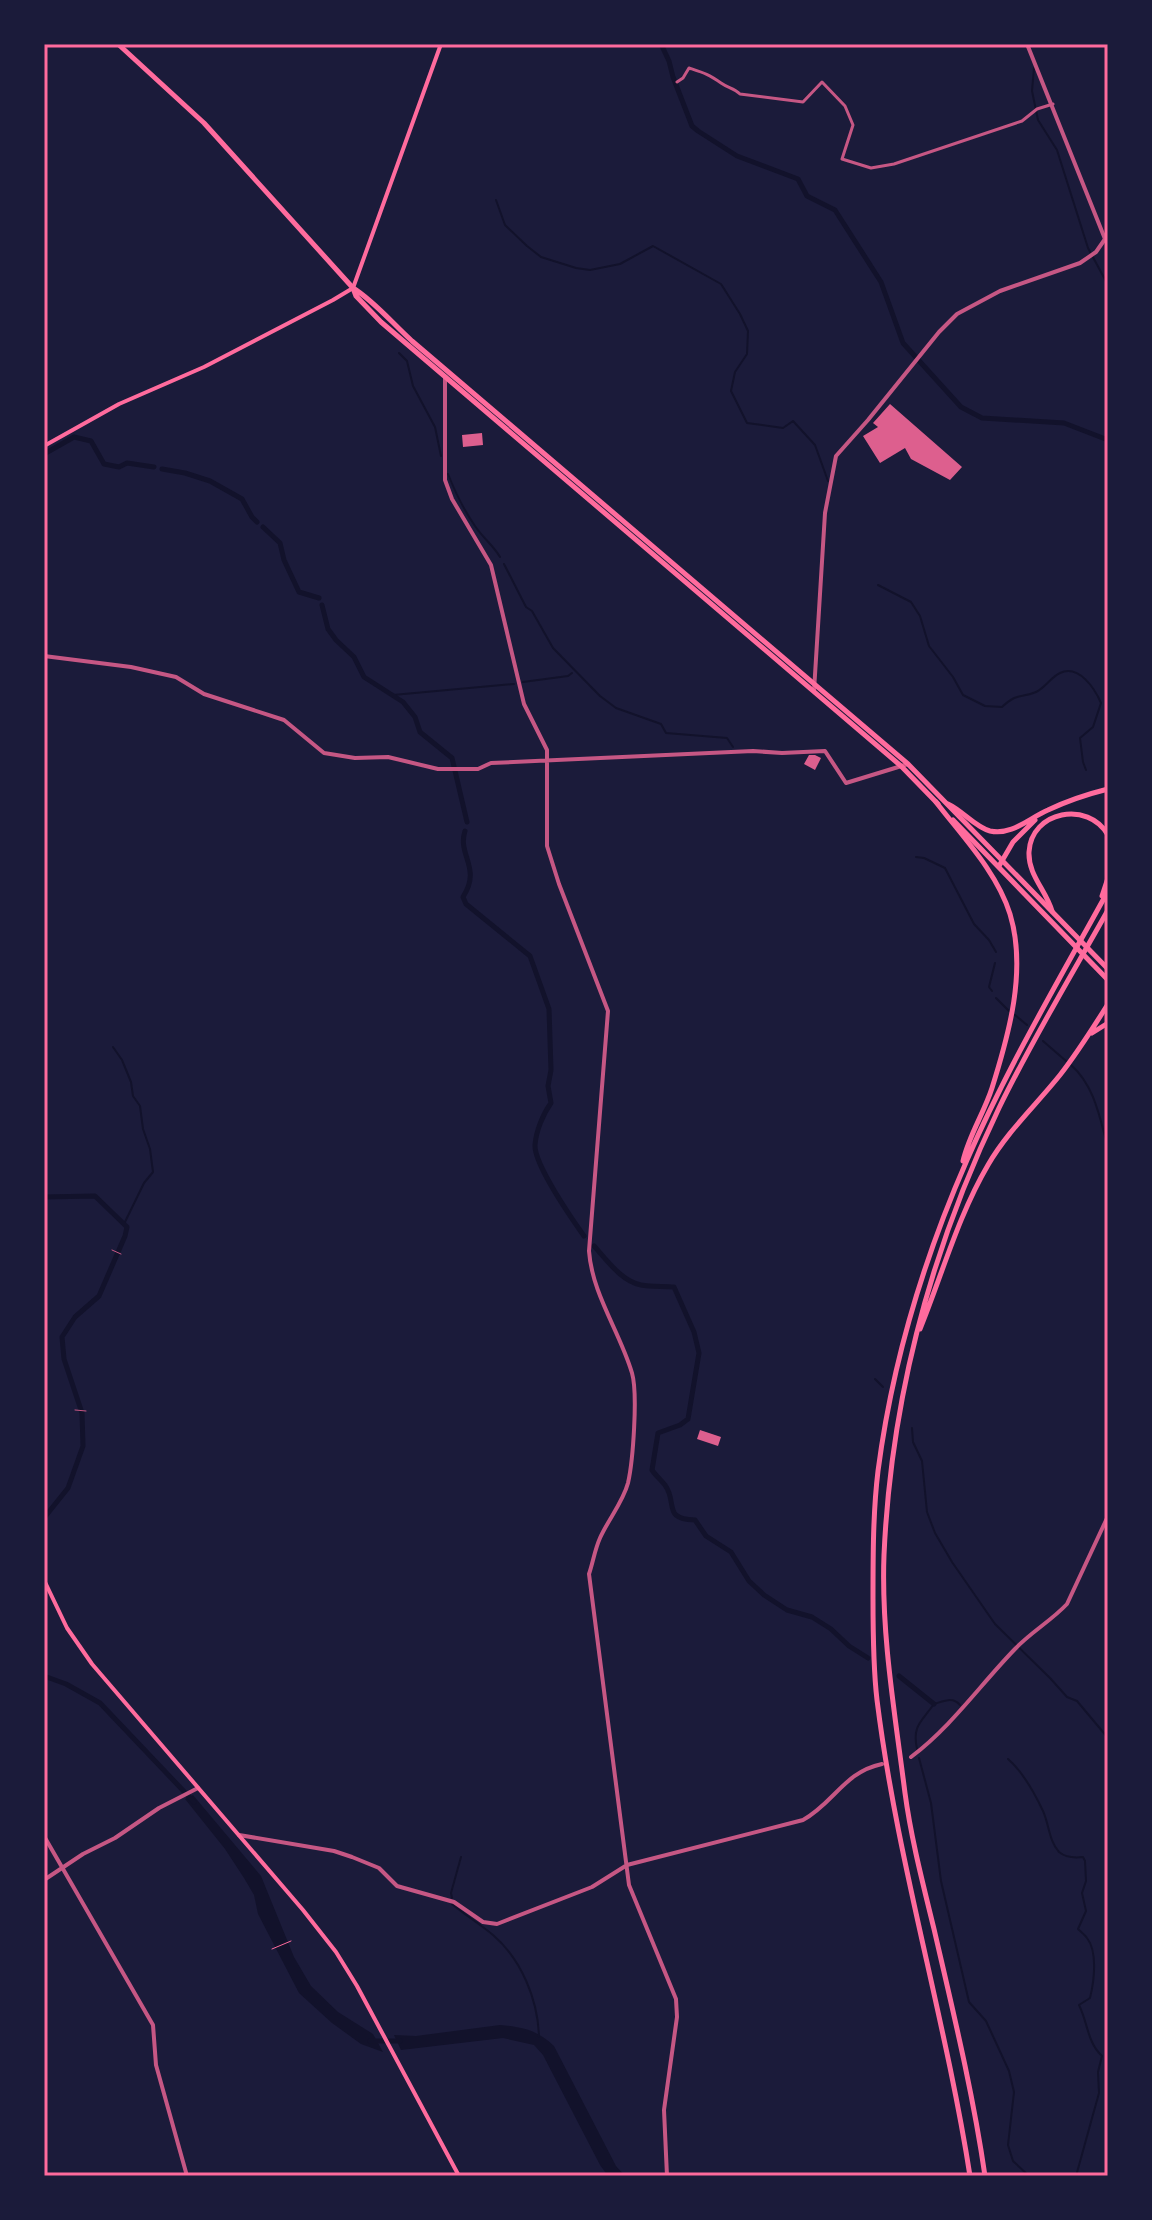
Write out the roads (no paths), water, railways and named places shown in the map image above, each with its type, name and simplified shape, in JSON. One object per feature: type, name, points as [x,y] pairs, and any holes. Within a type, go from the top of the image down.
[{"type":"main road","points":[[118,44],[204,123],[353,288],[373,315],[815,688],[901,766],[1108,969]]},
{"type":"main road","points":[[44,446],[119,404],[204,367],[353,288],[441,44]]},
{"type":"main road","points":[[815,688],[932,787],[1108,980]]},
{"type":"main road","points":[[925,792],[932,787]]},
{"type":"main road","points":[[948,804],[961,809],[982,828],[1001,832],[1012,830],[1045,811],[1108,789]]},
{"type":"main road","points":[[936,802],[998,888],[1010,913],[1015,942],[1016,979],[1010,1026],[992,1089],[967,1147],[958,1182]]},
{"type":"main road","points":[[1001,863],[1013,842],[1045,811]]},
{"type":"main road","points":[[1052,911],[1048,898],[1034,877],[1029,858],[1030,843],[1039,829],[1055,816],[1073,813],[1093,819],[1108,835]]},
{"type":"main road","points":[[1100,906],[1108,878]]},
{"type":"main road","points":[[970,2176],[959,2109],[925,1963],[889,1783],[882,1735],[873,1645],[878,1475],[895,1381],[928,1255],[958,1182],[1019,1053],[1108,891]]},
{"type":"main road","points":[[985,2176],[966,2068],[905,1794],[885,1625],[884,1558],[888,1492],[896,1432],[920,1316],[960,1196],[1000,1107],[1108,910]]},
{"type":"main road","points":[[915,1341],[956,1235],[988,1164],[1088,1036],[1108,1004]]},
{"type":"main road","points":[[1088,1036],[1108,1023]]},
{"type":"main road","points":[[44,1580],[67,1628],[92,1664],[336,1952],[459,2176]]},
{"type":"street","points":[[815,688],[825,513],[836,456],[957,314],[1000,291],[1080,263],[1095,253],[1105,239],[1027,44]]},
{"type":"street","points":[[677,82],[689,68],[712,75],[740,94],[803,102],[822,82],[845,106],[853,125],[842,159],[871,168],[894,164],[968,140],[1022,121],[1035,111],[1053,104]]},
{"type":"street","points":[[446,375],[445,480],[452,499],[491,565],[524,704],[547,750],[547,846],[608,1011],[589,1251],[593,1278],[632,1375],[634,1407],[628,1484],[599,1541],[589,1574],[629,1885],[676,1999],[677,2017],[664,2110],[667,2176]]},
{"type":"street","points":[[44,656],[131,667],[176,677],[204,694],[284,720],[324,753],[355,758],[388,757],[438,769],[478,769],[491,763],[753,751],[825,751],[846,783],[908,764]]},
{"type":"street","points":[[911,1757],[947,1726],[1017,1646],[1067,1604],[1108,1516]]},
{"type":"street","points":[[237,1834],[352,1857],[379,1868],[397,1886],[454,1902],[483,1922],[497,1924],[592,1887],[627,1865],[803,1820],[814,1814],[860,1771],[882,1764]]},
{"type":"street","points":[[44,1880],[141,1819],[198,1788]]},
{"type":"street","points":[[44,1836],[153,2025],[156,2065],[187,2176]]},
{"type":"lane","points":[[112,1250],[121,1254]]},
{"type":"lane","points":[[75,1410],[86,1411]]},
{"type":"waterway","points":[[661,44],[692,126],[737,156],[798,179],[807,196],[835,210],[881,282],[903,343],[961,407],[982,418],[1064,423],[1108,440]]},
{"type":"waterway","points":[[1034,68],[1032,91],[1038,120],[1057,150],[1088,248],[1108,285]]},
{"type":"waterway","points":[[496,200],[505,225],[541,257],[590,270],[620,264],[653,246],[721,284],[748,331],[747,354],[735,372],[731,391],[747,423],[783,428],[793,421],[815,445],[828,481]]},
{"type":"waterway","points":[[399,353],[407,361],[413,386],[435,427],[441,456]]},
{"type":"waterway","points":[[44,454],[74,437],[91,441],[104,464],[154,467]]},
{"type":"waterway","points":[[162,469],[210,481],[242,499],[257,522]]},
{"type":"waterway","points":[[448,474],[471,520],[500,557]]},
{"type":"waterway","points":[[263,527],[280,543],[284,560],[299,592],[319,598]]},
{"type":"waterway","points":[[504,564],[526,607],[532,611],[553,648],[600,696],[616,708],[661,724],[666,733],[727,738],[733,747]]},
{"type":"waterway","points":[[878,585],[911,602],[920,616],[929,646],[963,695],[985,706],[1002,707],[1016,698],[1036,692],[1067,671],[1085,679],[1101,703],[1093,727],[1080,738],[1086,770]]},
{"type":"waterway","points":[[322,605],[328,629],[354,657],[364,677],[403,702],[415,717],[420,732],[452,758],[467,822]]},
{"type":"waterway","points":[[523,682],[572,673]]},
{"type":"waterway","points":[[393,695],[514,684]]},
{"type":"waterway","points":[[465,831],[463,840],[470,870],[463,897],[466,904],[530,956],[549,1009],[551,1070],[548,1086],[551,1103],[538,1128],[536,1154],[584,1236]]},
{"type":"waterway","points":[[916,857],[945,868],[974,924],[996,952]]},
{"type":"waterway","points":[[992,991],[989,987],[995,963]]},
{"type":"waterway","points":[[996,998],[1009,1011]]},
{"type":"waterway","points":[[1015,1015],[1027,1025]]},
{"type":"waterway","points":[[1043,1041],[1066,1061]]},
{"type":"waterway","points":[[113,1047],[122,1060],[133,1096],[140,1106],[153,1172],[144,1183],[124,1224]]},
{"type":"waterway","points":[[1071,1065],[1091,1093],[1108,1148]]},
{"type":"waterway","points":[[44,1197],[95,1196],[127,1227],[99,1296],[75,1317],[62,1337],[64,1359],[82,1413],[83,1446],[68,1488],[44,1518]]},
{"type":"waterway","points":[[594,1246],[615,1269],[634,1283],[674,1287],[694,1332],[699,1353],[688,1419],[658,1433],[652,1470],[669,1492],[674,1513],[678,1517],[695,1520],[706,1536],[731,1552],[749,1581],[764,1595],[787,1610],[812,1617],[868,1658]]},
{"type":"waterway","points":[[875,1379],[883,1387]]},
{"type":"waterway","points":[[912,1428],[913,1442],[922,1461],[927,1512],[952,1562],[995,1624],[1067,1697],[1077,1701],[1108,1738]]},
{"type":"waterway","points":[[44,1676],[100,1703],[194,1802]]},
{"type":"waterway","points":[[899,1676],[934,1704]]},
{"type":"waterway","points":[[917,1749],[917,1729],[934,1704],[951,1700],[960,1705]]},
{"type":"waterway","points":[[919,1758],[931,1803],[941,1881],[969,2002],[986,2021],[1009,2071],[1014,2092],[1008,2145],[1013,2161],[1029,2176]]},
{"type":"waterway","points":[[1008,1759],[1024,1777],[1036,1798],[1059,1852],[1083,1857],[1085,1861],[1086,1881],[1082,1893],[1086,1911],[1078,1929],[1093,1951],[1094,1967],[1090,1998],[1079,2005],[1091,2038],[1102,2056],[1098,2072],[1099,2093],[1076,2176]]},
{"type":"waterway","points":[[452,1898],[461,1857]]},
{"type":"waterway","points":[[452,1904],[493,1935],[520,1968],[535,2008],[539,2037]]},
{"type":"waterway","points":[[370,2041],[400,2041]]}]
